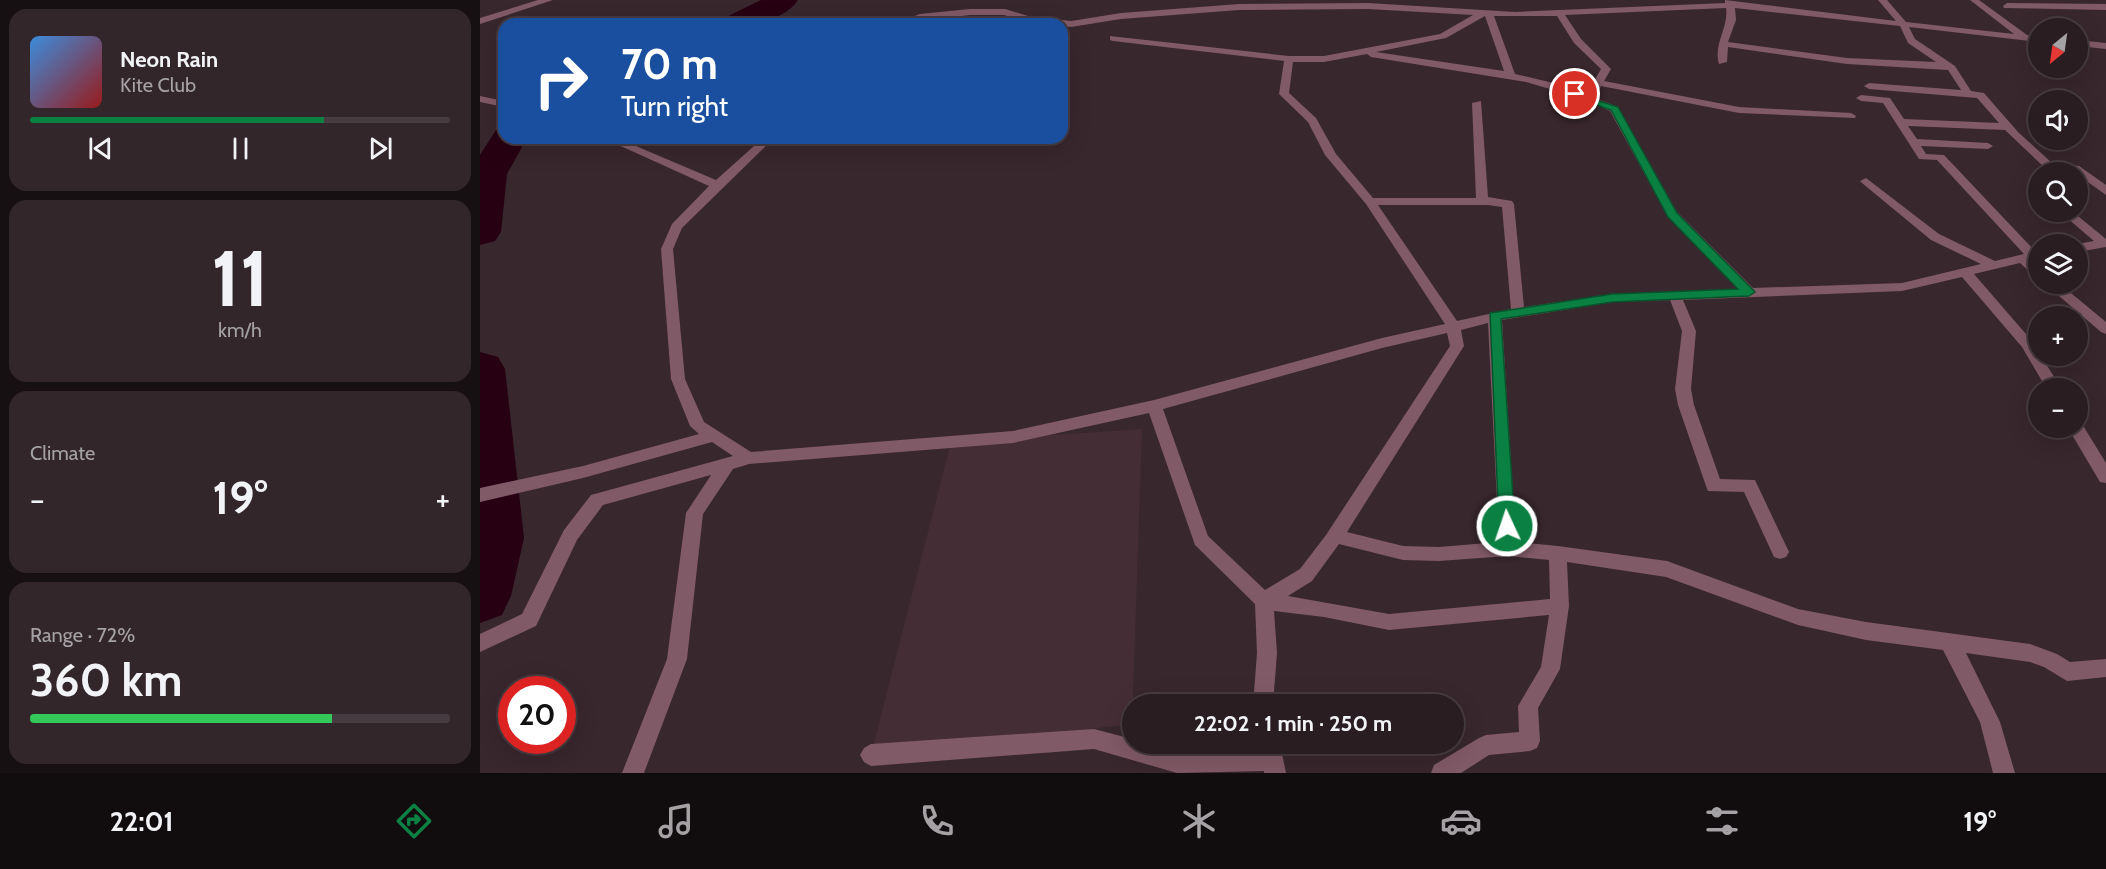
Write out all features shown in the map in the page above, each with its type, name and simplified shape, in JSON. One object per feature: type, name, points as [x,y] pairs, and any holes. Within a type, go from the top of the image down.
[{"type":"street","points":[[480,21],[519,7],[549,0]]},
{"type":"street","points":[[978,12],[986,0]]},
{"type":"street","points":[[1882,0],[1902,22],[1911,41],[1952,68],[1968,94]]},
{"type":"street","points":[[1974,0],[2026,38]]},
{"type":"street","points":[[2082,0],[2092,5]]},
{"type":"street","points":[[1068,24],[1207,4],[1368,3],[1487,12],[1560,14],[1729,2],[2026,38]]},
{"type":"street","points":[[1722,62],[1723,44],[1732,20],[1729,2]]},
{"type":"street","points":[[2007,6],[2092,5],[2106,7]]},
{"type":"street","points":[[917,18],[978,12],[1005,12],[1024,18]]},
{"type":"street","points":[[1113,38],[1289,59],[1324,59],[1443,36],[1487,12]]},
{"type":"street","points":[[1487,12],[1512,77]]},
{"type":"street","points":[[1560,14],[1577,41],[1606,69],[1590,98]]},
{"type":"street","points":[[1723,44],[1980,95],[2008,127],[2049,166],[2075,168],[2106,191]]},
{"type":"street","points":[[2088,44],[2106,46]]},
{"type":"street","points":[[1362,52],[1512,77],[1590,98],[1614,109],[1672,214],[1749,292]]},
{"type":"street","points":[[1263,602],[1306,575],[1334,536],[1457,346],[1453,326],[1370,202],[1330,155],[1312,120],[1284,94],[1289,59]]},
{"type":"street","points":[[1865,74],[1945,65]]},
{"type":"street","points":[[1599,82],[1739,110],[1851,116],[1847,110],[1868,92],[1865,74]]},
{"type":"street","points":[[1861,98],[1886,100],[1923,157],[1940,158],[2028,253]]},
{"type":"street","points":[[480,99],[498,103]]},
{"type":"street","points":[[1477,103],[1482,201]]},
{"type":"street","points":[[1900,122],[2008,127]]},
{"type":"street","points":[[1914,142],[1988,146]]},
{"type":"street","points":[[624,144],[717,185]]},
{"type":"street","points":[[749,458],[698,426],[678,379],[667,249],[676,227],[717,185],[762,144]]},
{"type":"street","points":[[1866,181],[1935,237],[1992,265]]},
{"type":"street","points":[[1370,202],[1482,201],[1508,204],[1518,312]]},
{"type":"street","points":[[2078,222],[2104,243]]},
{"type":"street","points":[[2088,246],[2104,243]]},
{"type":"street","points":[[480,643],[528,620],[570,535],[597,500],[728,463],[749,458],[1013,437],[1154,406],[1453,326],[1518,312],[1612,298],[1902,286],[2028,257]]},
{"type":"street","points":[[1965,272],[2027,344],[2047,378]]},
{"type":"street","points":[[2064,294],[2106,329]]},
{"type":"street","points":[[1675,296],[1689,331],[1683,389],[1686,405],[1714,486],[1749,485],[1780,552]]},
{"type":"street","points":[[1495,316],[1509,549]]},
{"type":"street","points":[[1154,406],[1201,540],[1263,602],[1324,609],[1389,622],[1560,606]]},
{"type":"street","points":[[480,495],[583,472],[714,436]]},
{"type":"street","points":[[2082,438],[2106,477]]},
{"type":"street","points":[[633,773],[677,659],[695,513],[728,463]]},
{"type":"street","points":[[1334,536],[1403,553],[1439,554],[1509,549],[1558,553],[1667,568],[1798,616],[1866,631],[2030,653],[2050,660],[2067,672],[2106,668]]},
{"type":"street","points":[[1442,773],[1486,745],[1530,741],[1528,706],[1550,669],[1560,606],[1558,553]]},
{"type":"street","points":[[1263,602],[1267,652],[1264,694]]},
{"type":"street","points":[[1949,642],[1974,685],[2000,744],[2004,773]]},
{"type":"street","points":[[871,755],[1094,739],[1177,762],[1272,759]]},
{"type":"shaded area","points":[[1142,429],[1133,694],[1122,694],[1122,725],[871,755],[951,442]]},
{"type":"waterway","points":[[747,18],[784,0]]},
{"type":"waterway","points":[[480,232],[488,174],[506,144]]},
{"type":"waterway","points":[[480,369],[494,538],[480,596]]},
{"type":"route","points":[[1507,526],[1495,316],[1612,298],[1749,292],[1672,214],[1614,109],[1599,101],[1575,94]]}]
